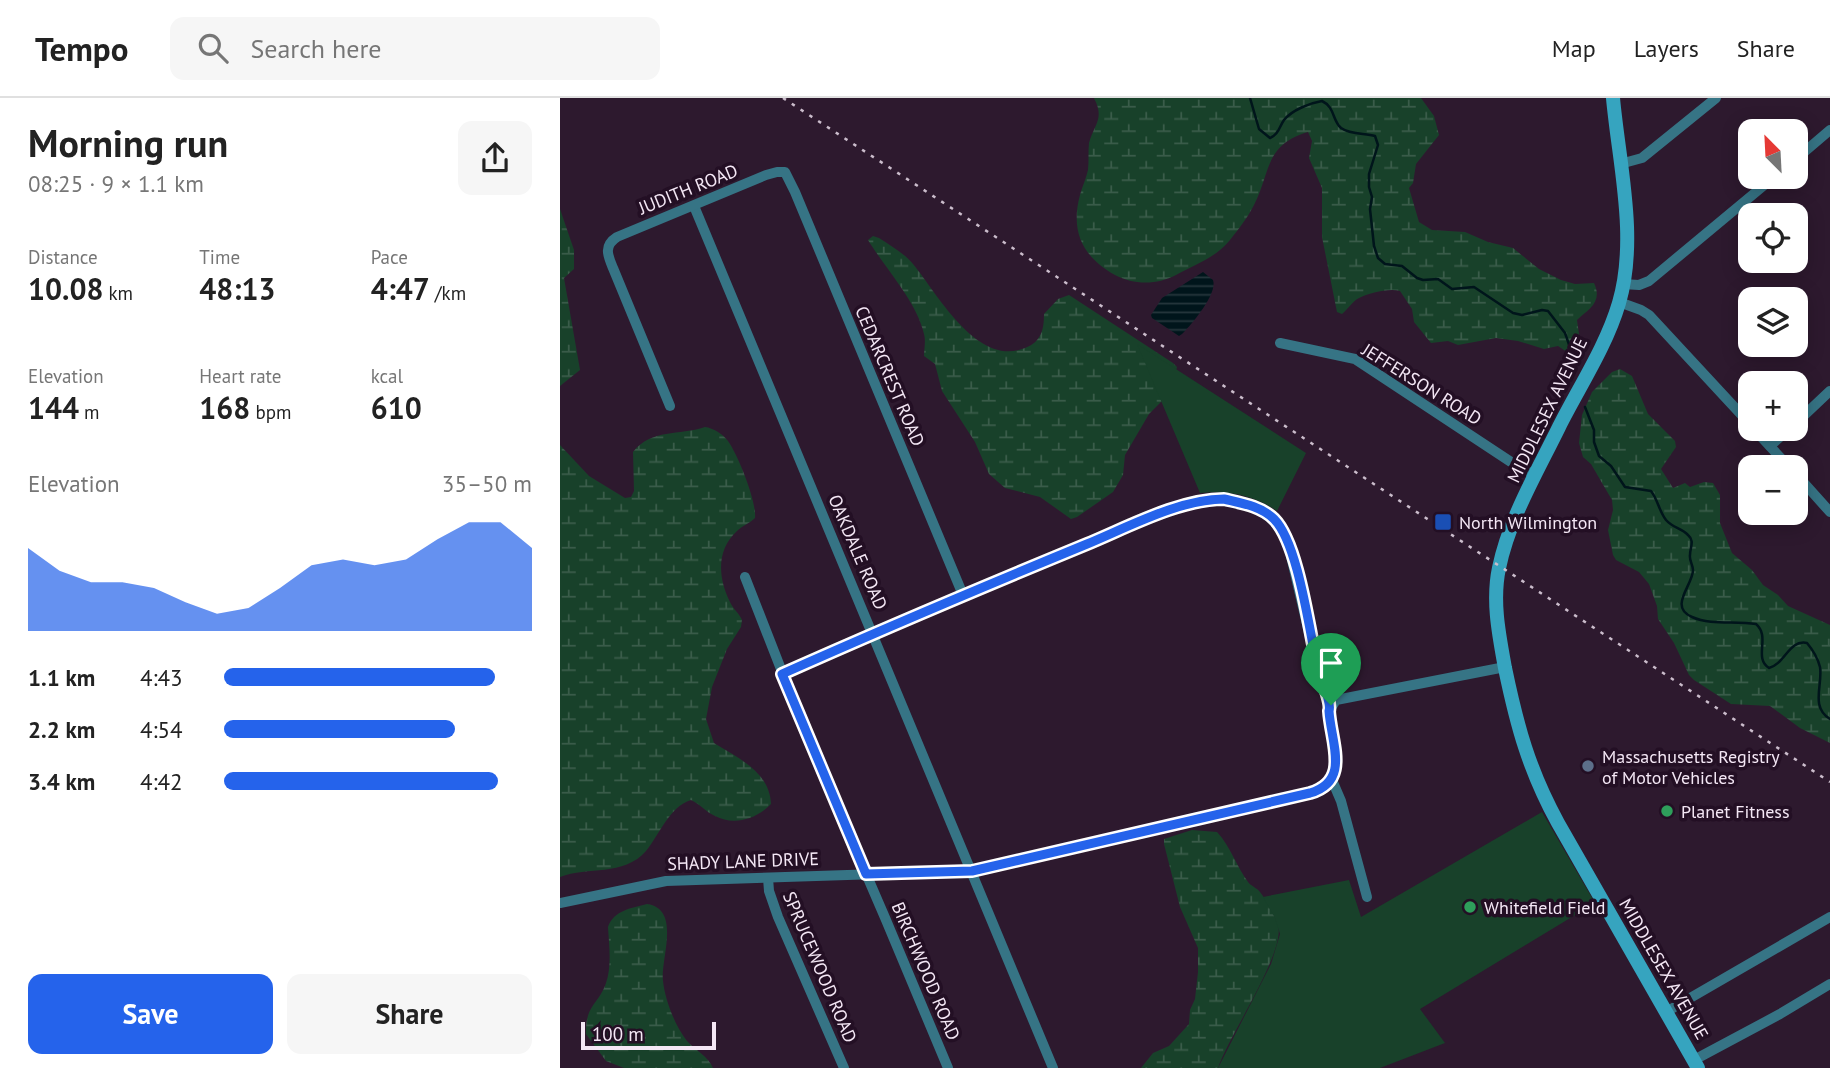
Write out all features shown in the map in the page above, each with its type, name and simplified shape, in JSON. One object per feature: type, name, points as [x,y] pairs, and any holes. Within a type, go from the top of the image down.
[{"type":"main road","name":"MIDDLESEX AVENUE","points":[[1613,98],[1626,229],[1623,284],[1605,338],[1512,526],[1497,575],[1498,624],[1521,738],[1537,783],[1696,1064]]},
{"type":"street","points":[[1620,164],[1642,158],[1716,98]]},
{"type":"street","points":[[1808,149],[1830,130]]},
{"type":"street","name":"JUDITH ROAD","points":[[670,406],[607,253],[609,245],[617,237],[766,175],[783,172]]},
{"type":"street","name":"CEDARCREST ROAD","points":[[783,172],[788,176],[795,192],[963,595]]},
{"type":"street","points":[[1623,284],[1639,285],[1649,281],[1760,189]]},
{"type":"street","name":"OAKDALE ROAD","points":[[694,206],[1053,1068]]},
{"type":"street","points":[[1619,302],[1649,315],[1738,411]]},
{"type":"street","name":"JEFFERSON ROAD","points":[[1280,343],[1355,359],[1511,462],[1536,475]]},
{"type":"street","points":[[1808,412],[1830,391]]},
{"type":"street","points":[[1765,441],[1778,455]]},
{"type":"street","points":[[1770,446],[1776,441]]},
{"type":"street","points":[[1808,487],[1830,512]]},
{"type":"street","points":[[782,674],[963,595],[1185,505],[1214,499],[1248,505],[1274,519],[1287,539],[1318,671],[1331,705]]},
{"type":"street","name":"BIRCHWOOD ROAD","points":[[745,576],[782,674],[948,1068]]},
{"type":"street","points":[[1367,897],[1341,801],[1332,780],[1335,766],[1329,711],[1331,705],[1342,698],[1505,667]]},
{"type":"street","name":"SHADY LANE DRIVE","points":[[560,903],[654,883],[972,871],[1310,793],[1332,780]]},
{"type":"street","name":"SPRUCEWOOD ROAD","points":[[768,878],[769,891],[778,917],[844,1068]]},
{"type":"street","points":[[1666,1012],[1830,917]]},
{"type":"street","points":[[1696,1064],[1830,984]]},
{"type":"green space","points":[[1094,98],[1421,98],[1434,116],[1439,135],[1416,164],[1413,183],[1409,188],[1419,222],[1432,230],[1465,232],[1488,242],[1513,248],[1539,269],[1561,280],[1575,284],[1594,283],[1596,300],[1577,320],[1581,348],[1572,370],[1567,352],[1558,346],[1544,349],[1496,338],[1458,345],[1448,341],[1431,343],[1414,322],[1412,309],[1400,291],[1368,294],[1357,299],[1342,314],[1337,312],[1322,237],[1322,188],[1309,158],[1312,141],[1308,132],[1283,144],[1276,152],[1252,210],[1218,252],[1161,281],[1138,282],[1115,275],[1087,252],[1078,232],[1077,208],[1088,170],[1089,143],[1099,116]]},
{"type":"green space","points":[[560,209],[574,250],[574,269],[564,278],[580,370],[560,386]]},
{"type":"green space","points":[[873,236],[909,260],[960,324],[975,338],[991,347],[1007,351],[1025,348],[1035,342],[1040,335],[1044,314],[1058,299],[1069,295],[1177,367],[1170,393],[1149,414],[1125,455],[1123,475],[1113,492],[1071,519],[1040,497],[1005,488],[989,474],[975,442],[942,391],[935,364],[924,356],[925,337],[915,310],[868,240]]},
{"type":"green space","points":[[1137,344],[1306,453],[1277,511],[1240,495],[1200,493]]},
{"type":"green space","points":[[1620,369],[1632,376],[1648,414],[1675,441],[1676,447],[1661,469],[1673,488],[1685,483],[1690,487],[1704,482],[1713,483],[1720,495],[1720,523],[1732,553],[1788,606],[1830,625],[1830,743],[1800,728],[1770,706],[1731,704],[1694,680],[1658,619],[1657,606],[1649,584],[1639,572],[1616,560],[1613,555],[1608,530],[1613,510],[1612,500],[1591,464],[1583,457],[1579,443],[1582,415],[1592,392],[1612,372]]},
{"type":"green space","points":[[705,427],[721,434],[732,448],[750,490],[755,511],[755,518],[730,539],[722,555],[721,574],[726,593],[742,620],[712,687],[706,719],[714,743],[742,760],[759,775],[765,783],[771,804],[759,814],[737,821],[722,819],[691,800],[671,815],[646,851],[637,859],[616,868],[560,877],[560,445],[589,476],[625,498],[631,497],[634,491],[633,452],[640,444],[657,436]]},
{"type":"green space","points":[[1542,812],[1595,903],[1420,1009],[1445,1043],[1380,1068],[1218,1068],[1271,964],[1280,934],[1275,918],[1263,897],[1349,880],[1361,917]]},
{"type":"green space","points":[[1192,830],[1217,832],[1222,838],[1248,882],[1260,892],[1270,908],[1278,925],[1278,938],[1265,974],[1218,1068],[1141,1068],[1153,1053],[1169,1046],[1189,1024],[1190,1010],[1195,999],[1198,948],[1180,907],[1164,844],[1164,839]]},
{"type":"green space","points":[[647,904],[658,908],[667,925],[663,981],[671,1012],[687,1041],[713,1068],[624,1068],[606,1061],[586,1034],[588,1017],[608,976],[608,927],[619,913]]},
{"type":"water","points":[[1203,272],[1213,280],[1212,293],[1182,334],[1179,336],[1152,318],[1151,315],[1162,298]]},
{"type":"waterway","points":[[1250,98],[1259,129],[1270,138],[1292,113],[1322,101],[1329,107],[1341,128],[1375,136],[1378,145],[1369,174],[1369,187],[1372,197],[1370,209],[1374,246],[1378,258],[1385,264],[1402,266],[1417,278],[1438,279],[1452,289],[1474,287],[1513,313],[1522,315],[1548,311],[1565,333],[1577,362]]},
{"type":"waterway","points":[[1585,407],[1594,430],[1594,442],[1599,456],[1611,466],[1625,487],[1651,491],[1666,520],[1690,537],[1693,570],[1682,602],[1685,613],[1700,620],[1756,624],[1762,635],[1762,659],[1769,668],[1779,662],[1791,648],[1807,643],[1820,667],[1820,708],[1830,719]]},
{"type":"railway","points":[[783,98],[1830,782]]},
{"type":"place","name":"North Wilmington","points":[[1443,522]]},
{"type":"place","name":"Massachusetts Registry of Motor Vehicles","points":[[1588,766]]},
{"type":"place","name":"Planet Fitness","points":[[1667,811]]},
{"type":"place","name":"Whitefield Field","points":[[1470,907]]},
{"type":"route","points":[[1224,499],[1260,510],[1274,519],[1287,539],[1318,671],[1331,705],[1329,711],[1335,757],[1334,777],[1328,785],[1316,791],[972,871],[866,874],[782,674],[963,595],[1161,514],[1205,500],[1224,499]]}]
